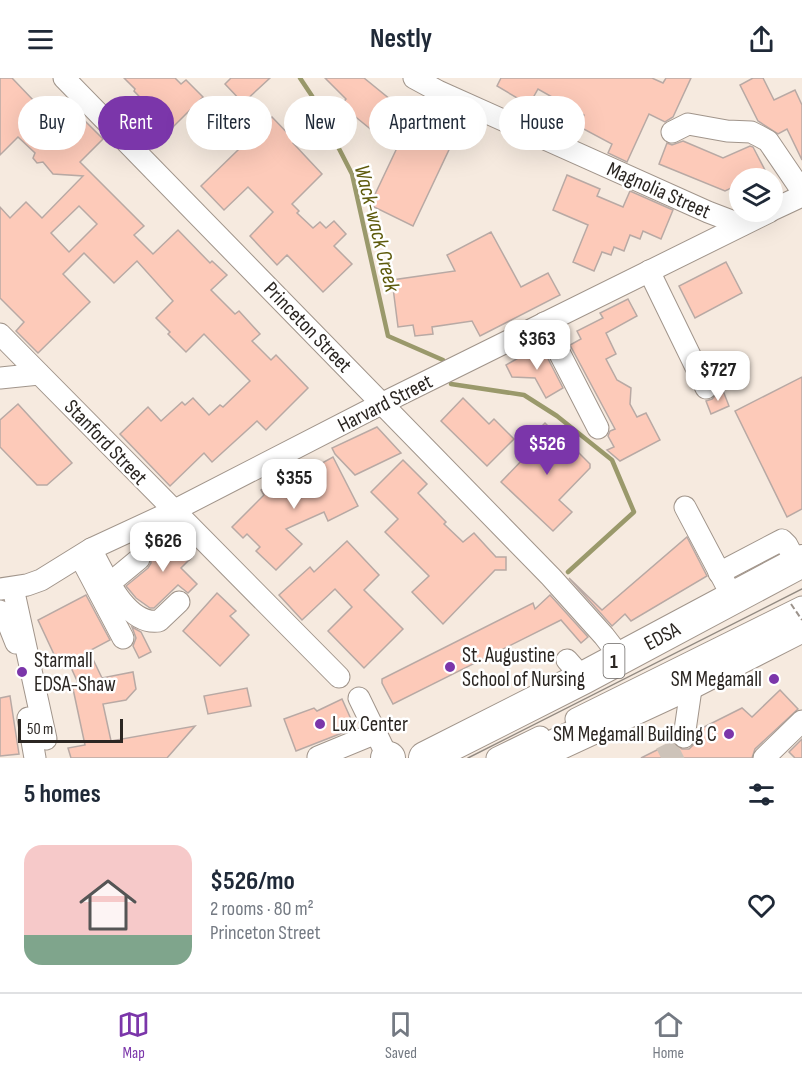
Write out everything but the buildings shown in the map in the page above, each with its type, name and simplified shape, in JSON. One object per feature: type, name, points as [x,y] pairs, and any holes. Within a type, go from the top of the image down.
[{"type":"highway","name":"EDSA","points":[[425,758],[575,669],[621,658],[726,586],[800,568]]},
{"type":"highway","points":[[545,756],[692,682],[798,614]]},
{"type":"street","name":"Princeton Street","points":[[64,78],[552,577],[621,658]]},
{"type":"street","name":"Magnolia Street","points":[[414,78],[697,208],[742,225]]},
{"type":"street","points":[[672,132],[688,124],[727,131],[751,132],[768,141],[802,191]]},
{"type":"street","name":"Harvard Street","points":[[783,205],[802,196]]},
{"type":"street","name":"Harvard Street","points":[[6,589],[41,580],[86,552],[173,511],[748,222]]},
{"type":"street","points":[[649,271],[706,388]]},
{"type":"street","points":[[544,323],[598,428]]},
{"type":"street","name":"Stanford Street","points":[[0,334],[339,677]]},
{"type":"street","points":[[0,378],[39,374]]},
{"type":"street","points":[[685,507],[726,586]]},
{"type":"street","points":[[86,552],[111,583],[124,605],[140,618],[147,621],[159,621],[179,602]]},
{"type":"street","points":[[86,552],[123,638]]},
{"type":"street","points":[[111,583],[139,559]]},
{"type":"street","points":[[448,758],[800,568]]},
{"type":"street","points":[[6,589],[46,739]]},
{"type":"street","points":[[0,611],[15,641],[35,758]]},
{"type":"street","points":[[497,758],[798,614]]},
{"type":"street","points":[[684,737],[692,682]]},
{"type":"street","points":[[318,757],[385,752],[359,698]]},
{"type":"street","points":[[764,758],[802,721]]},
{"type":"waterway","name":"Wack-wack Creek","points":[[300,78],[312,96],[352,174],[388,336],[443,360]]},
{"type":"waterway","name":"Wack-wack Creek","points":[[451,384],[524,395],[557,416],[612,460],[634,512],[568,572]]},
{"type":"tunnel","points":[[661,758],[683,747],[684,737]]},
{"type":"tram line","points":[[468,758],[802,589]]},
{"type":"place","name":"St. Augustine School of Nursing","points":[[450,667]]},
{"type":"place","name":"Starmall EDSA-Shaw","points":[[22,672]]},
{"type":"place","name":"SM Megamall","points":[[774,679]]},
{"type":"place","name":"Lux Center","points":[[320,724]]},
{"type":"place","name":"SM Megamall Building C","points":[[729,734]]}]
